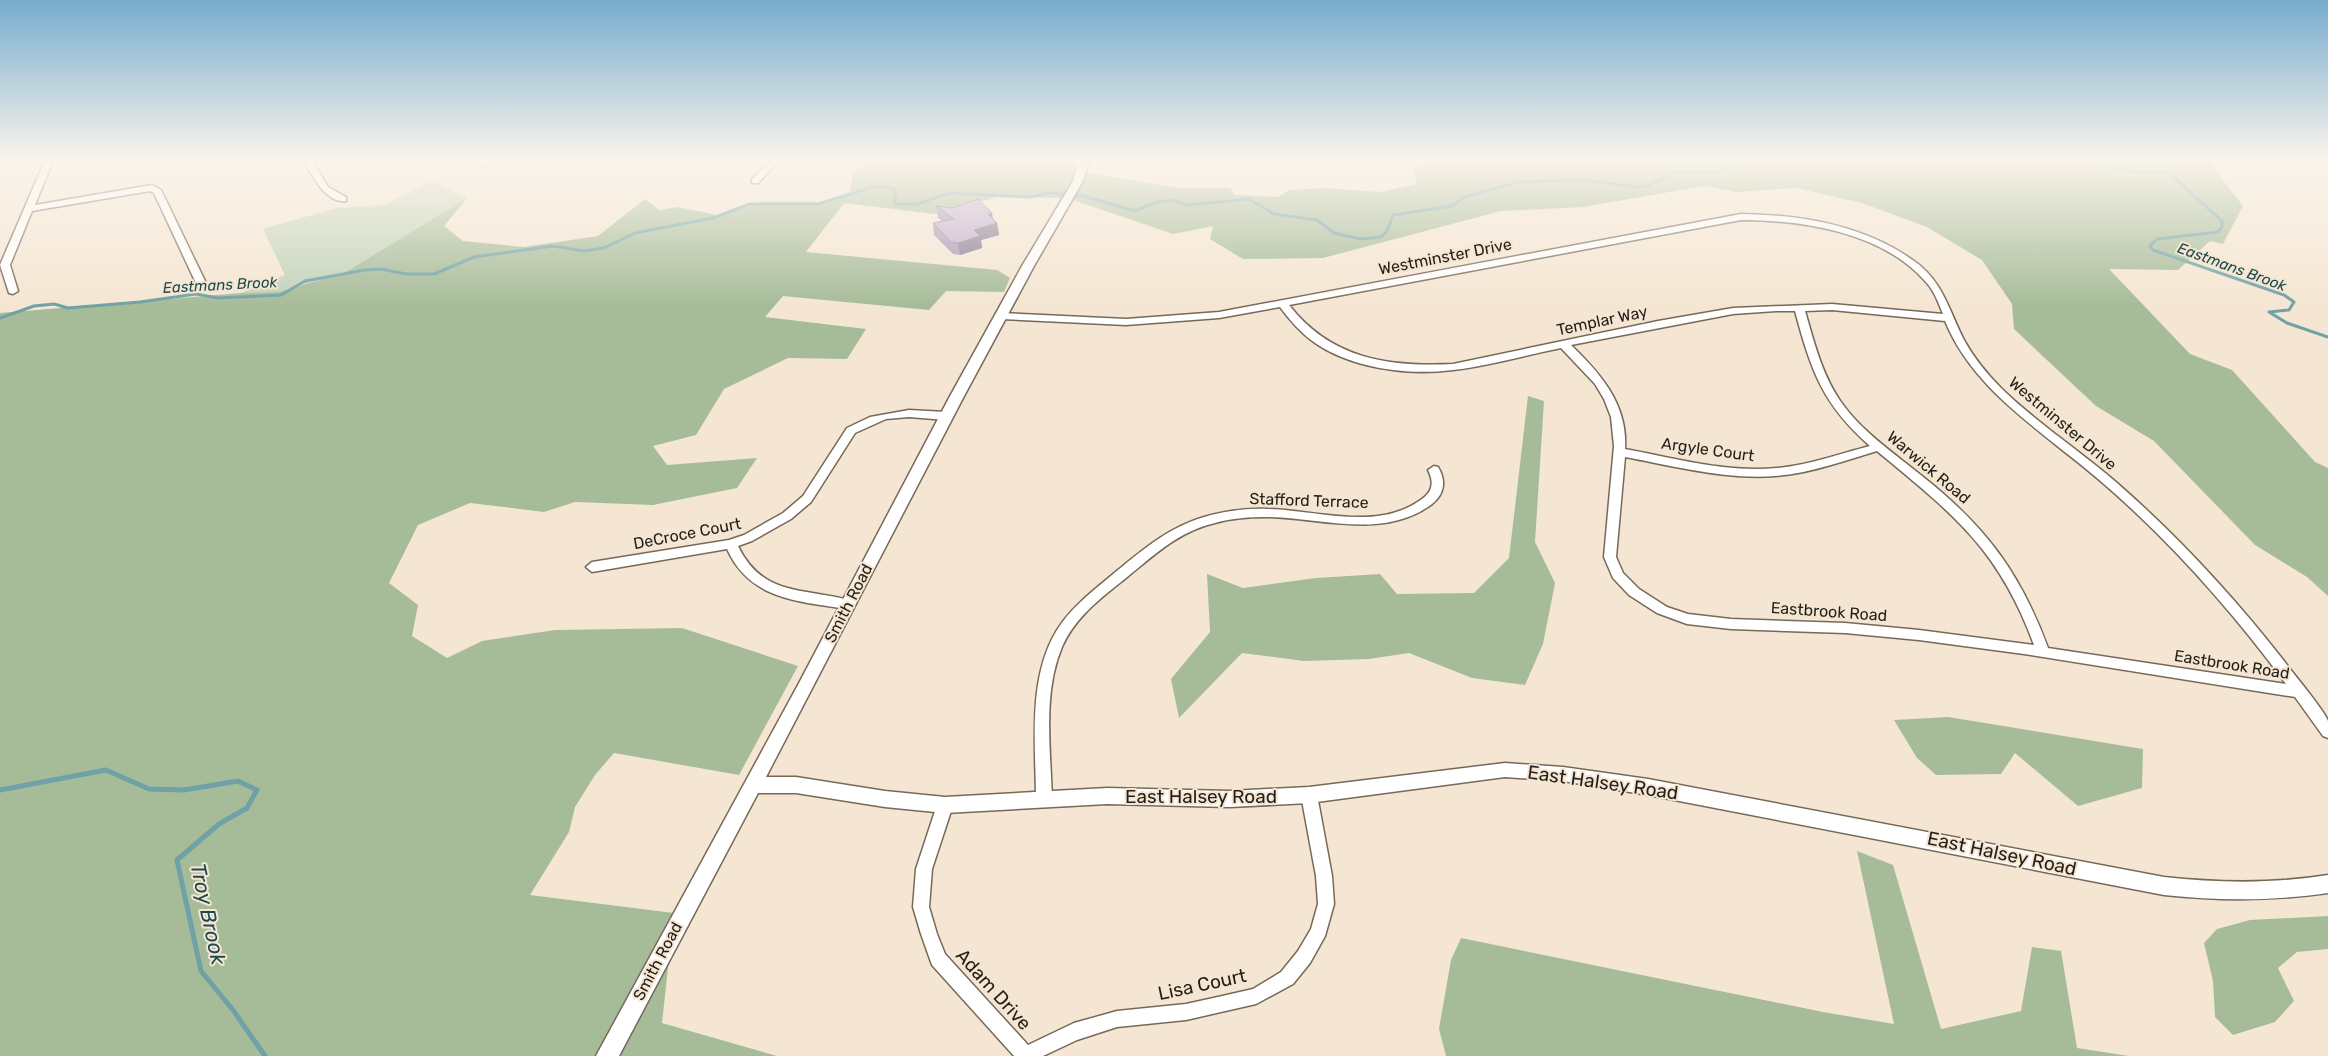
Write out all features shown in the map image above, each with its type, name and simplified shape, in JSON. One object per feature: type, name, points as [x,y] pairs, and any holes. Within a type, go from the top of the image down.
[{"type":"street","points":[[13,291],[3,265],[29,209],[39,207]]},
{"type":"street","points":[[165,207],[200,281]]},
{"type":"street","name":"Smith Road","points":[[607,1056],[946,416],[1062,207]]},
{"type":"street","name":"Westminster Drive","points":[[1001,316],[1089,322],[1152,322],[1219,315],[1725,219],[1755,217],[1791,219],[1830,226],[1888,248],[1911,262],[1931,280],[1939,290],[1963,346],[1998,391],[2086,462],[2142,512],[2197,568],[2246,623],[2300,692],[2328,732]]},
{"type":"street","name":"Templar Way","points":[[1283,304],[1301,328],[1328,346],[1352,356],[1391,366],[1426,369],[1453,368],[1696,316],[1733,311],[1799,307],[1871,309],[1950,318]]},
{"type":"street","name":"Warwick Road","points":[[1799,307],[1814,360],[1829,393],[1848,419],[1952,507],[1992,550],[2019,590],[2043,652]]},
{"type":"street","name":"Eastbrook Road","points":[[1564,344],[1586,367],[1608,395],[1618,422],[1620,452],[1610,557],[1618,574],[1627,586],[1646,601],[1662,610],[1678,617],[1702,622],[1854,629],[1919,635],[2043,652],[2300,692]]},
{"type":"street","name":"DeCroce Court","points":[[592,567],[731,544],[748,538],[787,516],[807,499],[851,431],[862,423],[894,413],[917,412],[946,416]]},
{"type":"street","name":"Argyle Court","points":[[1620,452],[1716,470],[1755,473],[1790,470],[1879,446]]},
{"type":"street","name":"Stafford Terrace","points":[[1044,801],[1045,686],[1049,666],[1065,630],[1074,616],[1095,596],[1156,545],[1180,530],[1200,522],[1254,513],[1352,520],[1397,516],[1422,505],[1435,494],[1439,484],[1434,470]]},
{"type":"street","points":[[731,544],[735,557],[749,575],[768,588],[786,594],[847,604]]},
{"type":"street","name":"East Halsey Road","points":[[752,785],[796,785],[885,799],[945,805],[1107,796],[1230,799],[1309,795],[1505,770],[1536,770],[1590,777],[1894,831],[2050,864],[2171,886],[2258,893],[2328,884]]},
{"type":"street","name":"Lisa Court","points":[[1025,1055],[1074,1032],[1117,1019],[1186,1012],[1256,996],[1287,978],[1304,957],[1319,931],[1326,904],[1324,876],[1309,795]]},
{"type":"street","name":"Adam Drive","points":[[945,805],[924,869],[921,907],[929,934],[938,959],[1025,1055]]},
{"type":"green space","points":[[452,207],[344,273],[278,292],[241,293],[285,275],[263,229],[336,208]]},
{"type":"green space","points":[[452,207],[459,207],[444,226],[463,241],[524,247],[598,236],[634,207],[656,207],[659,210],[679,207],[722,216],[746,207],[841,207],[806,252],[997,270],[1010,278],[1004,292],[946,291],[929,310],[783,296],[765,317],[866,329],[847,359],[788,358],[724,389],[696,435],[653,446],[667,465],[757,458],[737,488],[653,505],[575,502],[544,512],[470,503],[418,525],[389,583],[418,605],[412,636],[447,658],[482,641],[555,630],[682,628],[798,666],[739,775],[614,753],[595,775],[575,807],[569,832],[530,895],[674,913],[662,1023],[777,1056],[0,1056],[0,313],[241,293],[278,292],[344,273]]},
{"type":"green space","points":[[879,207],[960,207],[935,214]]},
{"type":"green space","points":[[1094,207],[1577,207],[1501,211],[1323,258],[1243,259],[1210,239],[1213,226],[1173,234]]},
{"type":"green space","points":[[1874,207],[2242,207],[2223,244],[2210,241],[2178,270],[2109,269],[2190,354],[2232,370],[2315,462],[2328,468],[2328,596],[2307,577],[2255,545],[2154,441],[2096,406],[2014,329],[2012,304],[1982,260],[1927,227]]},
{"type":"green space","points":[[1528,396],[1544,401],[1535,542],[1555,583],[1543,644],[1525,685],[1472,678],[1409,653],[1369,659],[1304,661],[1242,653],[1179,718],[1171,679],[1210,632],[1207,574],[1243,588],[1316,578],[1380,574],[1397,594],[1474,593],[1509,558]]},
{"type":"green space","points":[[1948,717],[2143,749],[2142,788],[2078,806],[2015,753],[2001,774],[1936,775],[1917,758],[1894,720]]},
{"type":"green space","points":[[1857,851],[1893,865],[1941,1029],[2021,1011],[2032,947],[2061,951],[2077,1048],[2129,1056],[1446,1056],[1439,1029],[1451,960],[1461,938],[1823,1012],[1894,1024]]},
{"type":"green space","points":[[2328,916],[2328,949],[2297,952],[2278,968],[2294,1001],[2275,1022],[2233,1035],[2215,1017],[2213,981],[2204,943],[2217,929],[2250,920]]},
{"type":"building","points":[[938,207],[986,207],[992,213],[988,214],[997,223],[974,230],[980,236],[958,243],[951,242],[933,223],[954,219]]},
{"type":"waterway","name":"Eastmans Brook","points":[[0,318],[34,306],[54,304],[68,308],[140,302],[196,294],[218,298],[281,295],[305,281],[365,270],[381,269],[406,274],[434,274],[474,257],[553,246],[584,251],[604,248],[635,233],[713,218],[741,207]]},
{"type":"waterway","name":"Eastmans Brook","points":[[1122,207],[1135,211],[1144,207]]},
{"type":"waterway","name":"Eastmans Brook","points":[[1263,207],[1274,214],[1317,220],[1334,233],[1360,239],[1381,237],[1387,231],[1393,215],[1444,207]]},
{"type":"waterway","name":"Eastmans Brook","points":[[2207,207],[2222,221],[2222,227],[2218,232],[2157,239],[2150,246],[2153,250],[2284,295],[2294,302],[2289,310],[2269,312],[2287,323],[2328,337]]},
{"type":"waterway","name":"Troy Brook","points":[[0,790],[106,770],[149,789],[184,790],[238,781],[257,790],[247,808],[219,824],[177,860],[201,971],[233,1010],[265,1056]]}]
